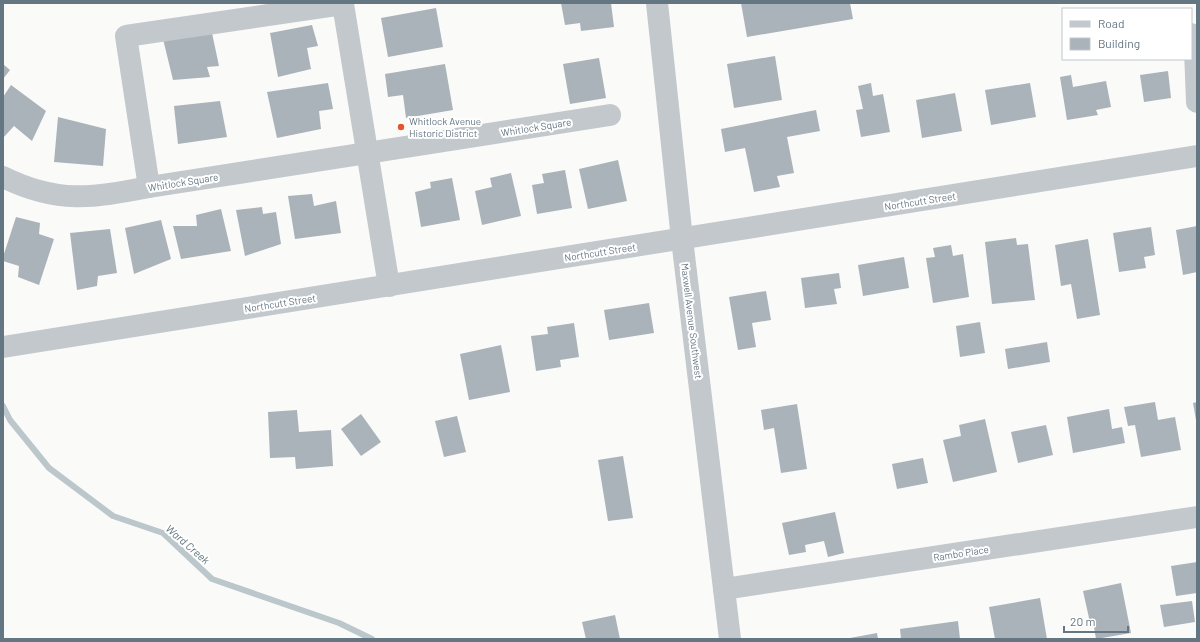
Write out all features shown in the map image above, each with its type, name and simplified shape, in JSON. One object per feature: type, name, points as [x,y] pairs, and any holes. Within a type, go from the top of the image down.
[{"type":"street","name":"Maxwell Avenue Southwest","points":[[657,3],[682,239],[730,639]]},
{"type":"street","points":[[149,187],[126,36],[343,4],[366,153],[389,286]]},
{"type":"street","points":[[1192,38],[1195,50],[1197,102]]},
{"type":"street","name":"Whitlock Square","points":[[3,177],[22,186],[46,194],[76,197],[109,195],[149,187],[610,115]]},
{"type":"street","name":"Northcutt Street","points":[[3,347],[1197,156]]},
{"type":"street","name":"Rambo Place","points":[[724,588],[1197,517]]},
{"type":"building","points":[[561,3],[611,3],[614,27],[581,31],[580,23],[565,25]]},
{"type":"building","points":[[741,3],[850,3],[853,19],[747,37]]},
{"type":"building","points":[[436,8],[443,47],[388,57],[381,18]]},
{"type":"building","points":[[312,25],[318,46],[307,48],[311,69],[278,77],[270,33]]},
{"type":"building","points":[[212,33],[219,66],[207,67],[210,77],[173,80],[163,39]]},
{"type":"building","points":[[775,56],[782,100],[734,108],[727,64]]},
{"type":"building","points":[[599,58],[606,98],[570,104],[563,64]]},
{"type":"building","points":[[3,64],[10,70],[3,79]]},
{"type":"building","points":[[445,64],[453,110],[406,118],[403,95],[388,97],[385,74]]},
{"type":"building","points":[[1168,71],[1171,98],[1144,102],[1140,75]]},
{"type":"building","points":[[1071,75],[1073,87],[1106,81],[1111,107],[1096,110],[1098,115],[1067,120],[1060,77]]},
{"type":"building","points":[[328,83],[333,109],[319,111],[321,129],[277,138],[267,92]]},
{"type":"building","points":[[871,83],[873,96],[883,94],[890,132],[861,137],[856,110],[863,109],[858,86]]},
{"type":"building","points":[[1030,83],[1036,117],[991,125],[985,90]]},
{"type":"building","points":[[11,85],[46,111],[32,141],[14,126],[3,138],[3,97]]},
{"type":"building","points":[[955,93],[962,131],[922,138],[916,100]]},
{"type":"building","points":[[220,101],[227,137],[178,144],[174,106]]},
{"type":"building","points":[[816,110],[820,131],[787,137],[794,173],[777,176],[780,187],[754,192],[745,148],[725,152],[721,129]]},
{"type":"building","points":[[58,117],[106,129],[103,166],[54,162]]},
{"type":"building","points":[[618,160],[627,201],[588,209],[579,169]]},
{"type":"building","points":[[565,170],[572,208],[537,214],[532,185],[544,183],[542,174]]},
{"type":"building","points":[[511,173],[521,216],[482,225],[475,191],[492,187],[490,178]]},
{"type":"building","points":[[452,178],[460,220],[421,227],[415,192],[431,188],[430,182]]},
{"type":"building","points":[[312,194],[314,206],[336,201],[341,233],[295,239],[288,196]]},
{"type":"building","points":[[262,207],[263,214],[276,212],[281,244],[245,256],[236,210]]},
{"type":"building","points":[[221,209],[231,251],[181,259],[173,226],[197,226],[196,215]]},
{"type":"building","points":[[16,217],[40,223],[39,234],[54,239],[39,285],[18,277],[19,266],[3,261]]},
{"type":"building","points":[[161,220],[171,259],[134,274],[125,228]]},
{"type":"building","points":[[1197,226],[1197,272],[1183,275],[1176,230]]},
{"type":"building","points":[[1151,227],[1155,255],[1144,257],[1146,268],[1119,272],[1113,233]]},
{"type":"building","points":[[110,229],[117,273],[98,276],[97,286],[77,290],[70,233]]},
{"type":"building","points":[[1016,238],[1017,245],[1028,244],[1035,300],[992,304],[985,242]]},
{"type":"building","points":[[1088,239],[1100,315],[1077,319],[1071,284],[1061,286],[1055,245]]},
{"type":"building","points":[[951,245],[953,256],[963,254],[969,297],[933,303],[926,258],[935,257],[933,248]]},
{"type":"building","points":[[904,257],[909,288],[863,296],[858,265]]},
{"type":"building","points":[[839,273],[841,288],[834,289],[837,304],[805,308],[801,278]]},
{"type":"building","points":[[766,291],[771,320],[752,323],[756,347],[738,350],[729,297]]},
{"type":"building","points":[[649,303],[654,333],[609,340],[604,310]]},
{"type":"building","points":[[980,322],[985,353],[960,357],[956,326]]},
{"type":"building","points":[[574,323],[579,357],[560,360],[561,367],[536,371],[531,336],[548,334],[547,327]]},
{"type":"building","points":[[1047,342],[1050,362],[1008,369],[1005,349]]},
{"type":"building","points":[[501,345],[510,392],[469,400],[460,354]]},
{"type":"building","points":[[1155,402],[1158,420],[1175,417],[1181,450],[1141,457],[1135,425],[1128,426],[1124,407]]},
{"type":"building","points":[[1197,402],[1197,420],[1196,420],[1193,403]]},
{"type":"building","points":[[797,404],[807,469],[781,473],[774,428],[764,430],[761,410]]},
{"type":"building","points":[[1109,409],[1112,429],[1122,427],[1125,443],[1073,453],[1067,417]]},
{"type":"building","points":[[297,410],[299,432],[331,430],[333,466],[296,469],[295,457],[270,458],[268,412]]},
{"type":"building","points":[[361,414],[381,442],[361,456],[341,429]]},
{"type":"building","points":[[457,416],[466,452],[444,457],[435,421]]},
{"type":"building","points":[[985,419],[997,472],[953,482],[943,440],[961,436],[959,425]]},
{"type":"building","points":[[1046,425],[1053,455],[1018,463],[1011,432]]},
{"type":"building","points":[[623,456],[633,518],[608,521],[598,460]]},
{"type":"building","points":[[923,458],[928,483],[897,489],[892,464]]},
{"type":"building","points":[[835,512],[844,553],[828,557],[824,541],[805,545],[806,552],[789,555],[782,523]]},
{"type":"building","points":[[1197,562],[1197,593],[1176,596],[1171,566]]},
{"type":"building","points":[[1121,583],[1131,633],[1096,639],[1094,627],[1091,627],[1083,591]]},
{"type":"building","points":[[1040,598],[1047,639],[995,639],[989,607]]},
{"type":"building","points":[[1192,601],[1195,622],[1164,627],[1160,605]]},
{"type":"building","points":[[615,615],[620,639],[586,639],[582,622]]},
{"type":"building","points":[[958,621],[960,639],[901,639],[900,629]]},
{"type":"building","points":[[877,633],[878,639],[850,639],[850,638]]},
{"type":"waterway","name":"Ward Creek","points":[[3,406],[10,420],[49,468],[113,516],[163,533],[212,579],[339,623],[372,639]]},
{"type":"place","name":"Whitlock Avenue Historic District","points":[[401,127]]}]
